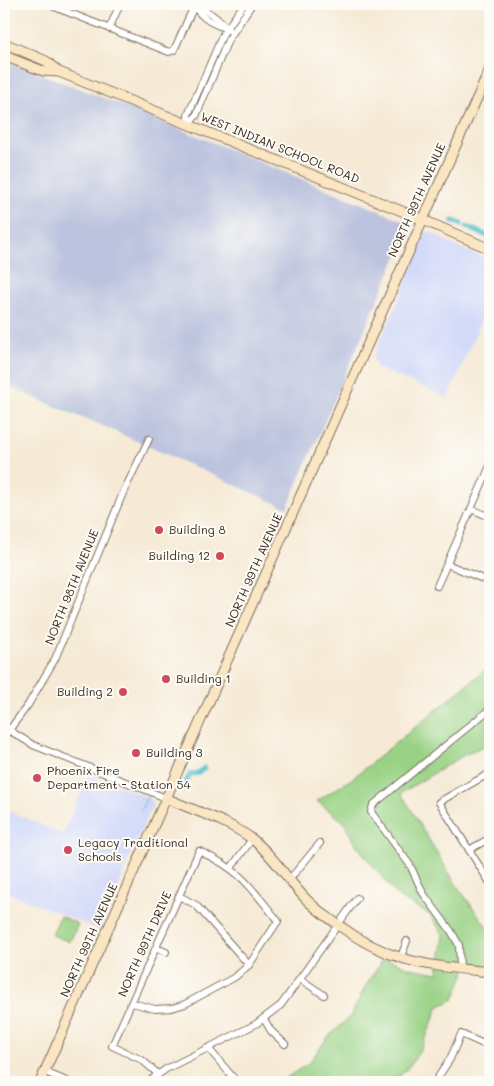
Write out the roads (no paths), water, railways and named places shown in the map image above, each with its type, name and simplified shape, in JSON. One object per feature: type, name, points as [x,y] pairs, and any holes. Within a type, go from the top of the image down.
[{"type":"main road","name":"WEST INDIAN SCHOOL ROAD","points":[[4,43],[46,61],[59,72],[422,219],[490,249]]},
{"type":"main road","name":"WEST INDIAN SCHOOL ROAD","points":[[4,56],[43,71],[59,72]]},
{"type":"main road","name":"NORTH 99TH AVENUE","points":[[40,1082],[490,68]]},
{"type":"main road","points":[[166,798],[234,828],[252,839],[269,855],[310,904],[365,943],[400,959],[490,972]]},
{"type":"street","points":[[47,4],[169,52],[174,50],[194,5],[221,20],[229,30]]},
{"type":"street","points":[[109,29],[120,4]]},
{"type":"street","points":[[188,124],[188,115],[229,30],[244,4]]},
{"type":"street","points":[[229,30],[252,4]]},
{"type":"street","name":"NORTH 98TH AVENUE","points":[[5,732],[28,705],[55,659],[123,493],[149,439]]},
{"type":"street","points":[[437,586],[490,466]]},
{"type":"street","points":[[471,509],[490,517]]},
{"type":"street","points":[[447,564],[490,582]]},
{"type":"street","points":[[460,969],[459,944],[423,893],[410,865],[371,812],[372,805],[490,709]]},
{"type":"street","points":[[5,732],[166,798]]},
{"type":"street","points":[[490,773],[439,802],[490,883]]},
{"type":"street","points":[[469,850],[490,838]]},
{"type":"street","points":[[132,1003],[155,1009],[180,1006],[235,977],[249,965],[278,921],[247,882],[231,868],[252,839]]},
{"type":"street","points":[[289,880],[320,843]]},
{"type":"street","name":"NORTH 99TH DRIVE","points":[[158,1074],[142,1060],[112,1046],[199,852],[231,868]]},
{"type":"street","points":[[179,896],[196,905],[249,965]]},
{"type":"street","points":[[148,1082],[158,1074],[264,1019],[281,1005],[357,898]]},
{"type":"street","points":[[400,959],[407,941]]},
{"type":"street","points":[[156,948],[166,952]]},
{"type":"street","points":[[300,979],[324,995]]},
{"type":"street","points":[[264,1019],[270,1031],[284,1044]]},
{"type":"street","points":[[435,1082],[443,1071],[461,1034],[490,1047]]},
{"type":"street","points":[[208,1048],[238,1082]]},
{"type":"street","points":[[45,1072],[69,1082]]},
{"type":"waterway","points":[[453,221],[461,224]]},
{"type":"waterway","points":[[467,227],[490,237]]},
{"type":"waterway","points":[[4,384],[85,418]]},
{"type":"waterway","points":[[183,788],[190,774],[198,773],[204,768]]},
{"type":"waterway","points":[[141,810],[147,797]]},
{"type":"place","name":"Building 8","points":[[159,530]]},
{"type":"place","name":"Building 12","points":[[220,556]]},
{"type":"place","name":"Building 1","points":[[166,679]]},
{"type":"place","name":"Building 2","points":[[123,692]]},
{"type":"place","name":"Building 3","points":[[136,753]]},
{"type":"place","name":"Phoenix Fire Department - Station 54","points":[[37,778]]},
{"type":"place","name":"Legacy Traditional Schools","points":[[68,850]]}]
